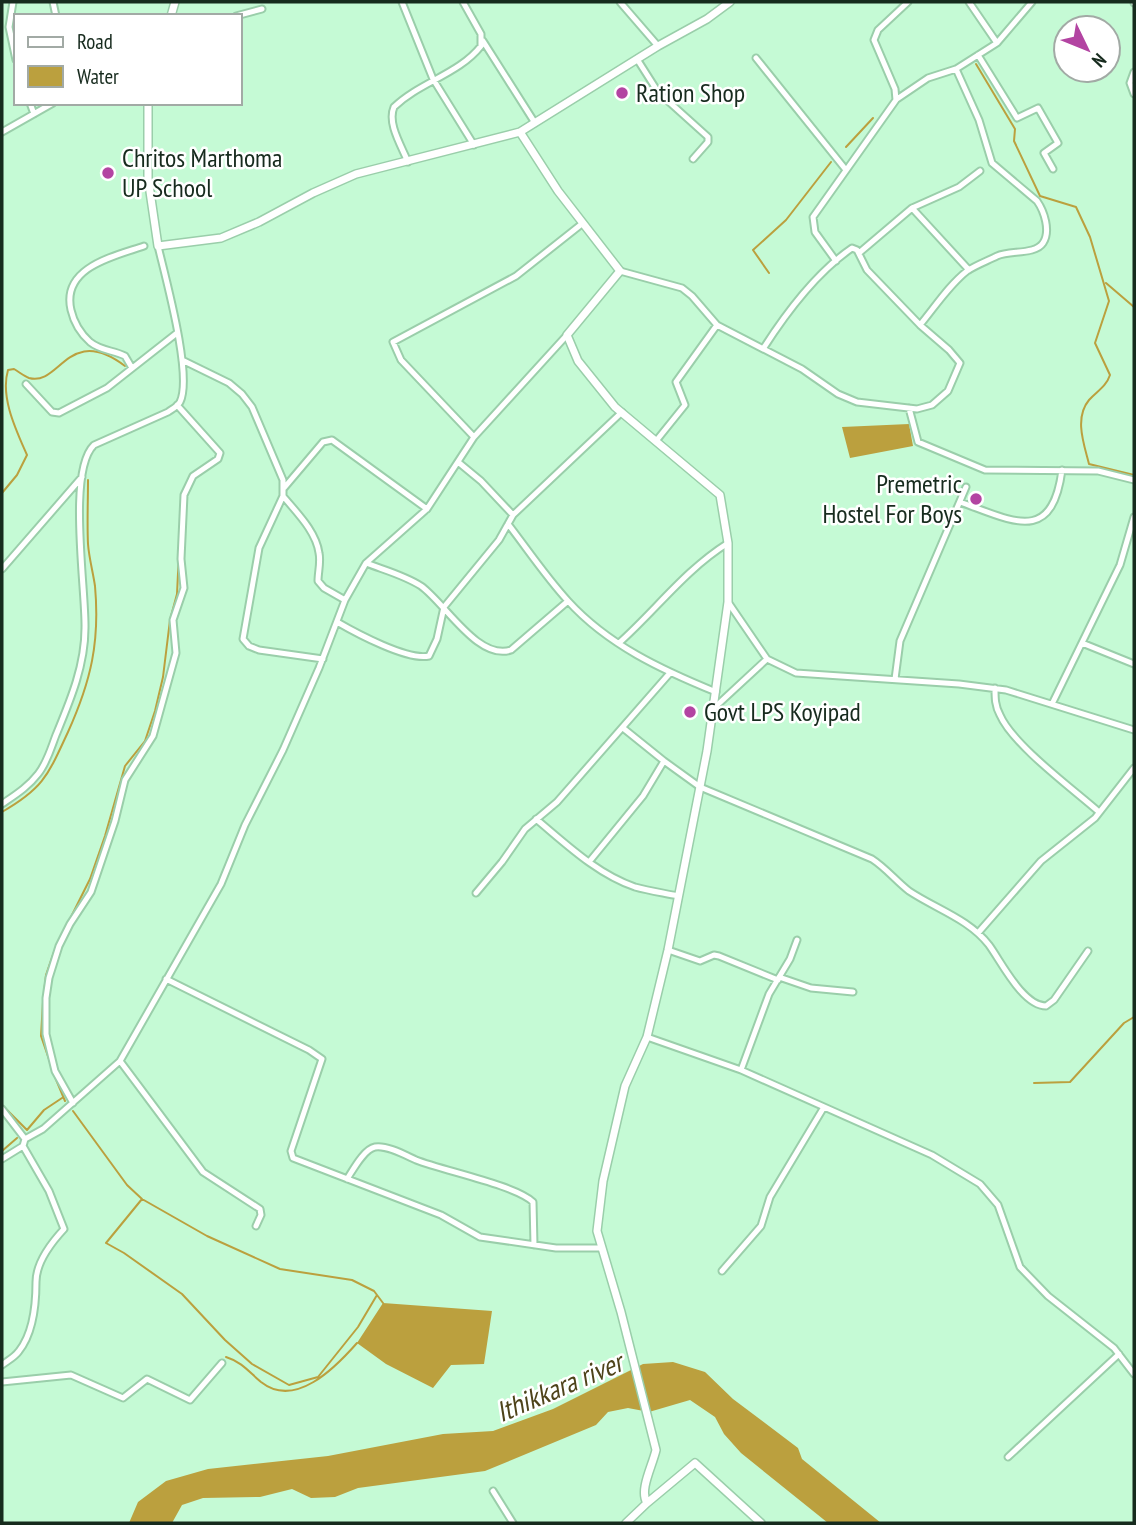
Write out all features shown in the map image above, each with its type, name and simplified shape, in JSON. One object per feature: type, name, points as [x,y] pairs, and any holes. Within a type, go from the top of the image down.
[{"type":"street","points":[[13,2],[9,27],[14,51]]},
{"type":"street","points":[[402,2],[433,79],[474,145]]},
{"type":"street","points":[[463,2],[483,41],[535,123]]},
{"type":"street","points":[[620,2],[658,46]]},
{"type":"street","points":[[158,246],[221,238],[356,174],[520,132],[658,46],[707,19],[730,2]]},
{"type":"street","points":[[896,100],[895,89],[874,40],[878,30],[908,2]]},
{"type":"street","points":[[969,2],[997,43]]},
{"type":"street","points":[[836,261],[815,232],[813,217],[896,100],[928,78],[956,69],[997,43],[1031,2]]},
{"type":"street","points":[[242,14],[262,9]]},
{"type":"street","points":[[408,162],[392,112],[400,101],[473,57],[483,41]]},
{"type":"street","points":[[978,55],[1017,118],[1038,108],[1058,143],[1044,153],[1053,169]]},
{"type":"street","points":[[756,58],[846,170]]},
{"type":"street","points":[[637,60],[658,92],[708,137],[708,142],[692,159]]},
{"type":"street","points":[[920,325],[956,281],[969,270],[1001,254],[1037,249],[1046,236],[1042,208],[1037,201],[992,163],[979,120],[956,69]]},
{"type":"street","points":[[1134,72],[1130,83],[1134,94]]},
{"type":"street","points":[[31,105],[34,114]]},
{"type":"street","points":[[2,132],[50,105]]},
{"type":"street","points":[[2,804],[30,784],[43,767],[71,699],[83,658],[85,627],[79,513],[87,456],[94,445],[177,405],[182,398],[177,333],[158,246],[148,178],[148,105]]},
{"type":"street","points":[[520,132],[558,191],[620,271],[682,288],[717,325],[763,349],[802,369],[848,400],[924,408],[940,400],[960,368],[957,358],[920,325],[867,270],[859,253],[852,248],[836,261],[783,317],[763,349]]},
{"type":"street","points":[[859,253],[912,208],[959,187],[980,171]]},
{"type":"street","points":[[912,208],[969,270]]},
{"type":"street","points":[[474,437],[401,360],[393,342],[516,276],[583,223]]},
{"type":"street","points":[[132,368],[125,356],[102,350],[81,333],[73,319],[69,304],[70,292],[79,277],[94,264],[145,246]]},
{"type":"street","points":[[2,1159],[43,1129],[120,1061],[221,884],[245,825],[283,750],[323,659],[345,600],[366,563],[427,509],[474,437],[567,335],[620,271]]},
{"type":"street","points":[[656,440],[685,405],[676,382],[717,325]]},
{"type":"street","points":[[26,384],[52,412],[58,413],[107,388],[177,333]]},
{"type":"street","points":[[567,335],[578,361],[615,408],[720,495],[728,543],[727,602],[716,692],[700,787],[668,950],[647,1037],[625,1086],[603,1181],[597,1231],[656,1450],[643,1490],[647,1503]]},
{"type":"street","points":[[181,359],[229,383],[242,394],[252,407],[284,488],[283,496],[259,548],[243,639],[249,646],[259,650],[323,659]]},
{"type":"street","points":[[73,1103],[55,1071],[46,1034],[49,978],[59,946],[91,892],[115,821],[125,780],[153,736],[176,653],[173,620],[184,588],[181,559],[184,495],[193,476],[218,459],[220,453],[177,405]]},
{"type":"street","points":[[909,408],[918,442],[985,470],[1098,471],[1134,480]]},
{"type":"street","points":[[337,622],[382,644],[424,657],[432,653],[444,607],[499,540],[513,514],[622,412]]},
{"type":"street","points":[[284,488],[323,442],[332,440],[427,509]]},
{"type":"street","points":[[458,462],[513,514]]},
{"type":"street","points":[[960,502],[1021,522],[1039,520],[1048,513],[1057,497],[1062,470]]},
{"type":"street","points":[[2,569],[84,475]]},
{"type":"street","points":[[895,679],[901,641],[966,487]]},
{"type":"street","points":[[283,496],[311,532],[318,546],[318,581],[324,588],[345,600]]},
{"type":"street","points":[[1052,704],[1120,565],[1134,517]]},
{"type":"street","points":[[508,524],[568,601],[604,634],[670,673],[716,692]]},
{"type":"street","points":[[619,643],[685,576],[706,557],[728,543]]},
{"type":"street","points":[[366,563],[409,579],[444,607],[466,633],[487,646],[507,652],[568,601]]},
{"type":"street","points":[[727,602],[766,659],[796,673],[995,688],[1134,730]]},
{"type":"street","points":[[1082,643],[1134,664]]},
{"type":"street","points":[[713,709],[766,659]]},
{"type":"street","points":[[476,893],[525,829],[557,802],[670,673]]},
{"type":"street","points":[[995,688],[995,704],[999,715],[1013,735],[1099,813]]},
{"type":"street","points":[[623,728],[700,787],[872,859],[912,892],[978,933],[1026,996],[1037,1005],[1046,1006],[1054,1000],[1088,951]]},
{"type":"street","points":[[589,862],[643,796],[664,761]]},
{"type":"street","points":[[978,933],[1041,861],[1099,813],[1134,768]]},
{"type":"street","points":[[536,819],[589,862],[632,886],[678,896]]},
{"type":"street","points":[[741,1070],[754,1030],[797,940]]},
{"type":"street","points":[[668,950],[703,961],[715,955],[778,979],[822,990],[853,992]]},
{"type":"street","points":[[166,979],[320,1056],[322,1062],[291,1154],[298,1160],[441,1215],[480,1237],[556,1248],[602,1248]]},
{"type":"street","points":[[647,1037],[741,1070],[932,1155],[980,1184],[998,1205],[1020,1267],[1048,1296],[1119,1354],[1134,1374]]},
{"type":"street","points":[[120,1061],[203,1172],[260,1209],[261,1215],[256,1226]]},
{"type":"street","points":[[723,1272],[761,1226],[770,1197],[824,1107]]},
{"type":"street","points":[[2,1108],[24,1142],[49,1191],[64,1229],[45,1252],[38,1271],[38,1290],[29,1336],[18,1353],[2,1365]]},
{"type":"street","points":[[347,1179],[371,1148],[381,1147],[439,1169],[517,1192],[533,1202],[534,1245]]},
{"type":"street","points":[[1008,1457],[1119,1354]]},
{"type":"street","points":[[2,1382],[71,1375],[123,1398],[143,1381],[151,1379],[190,1399],[222,1363]]},
{"type":"street","points":[[626,1523],[695,1463],[761,1523]]},
{"type":"street","points":[[493,1490],[513,1523]]},
{"type":"water","points":[[909,424],[913,446],[850,458],[842,427]]},
{"type":"water","points":[[383,1303],[492,1311],[484,1364],[451,1365],[433,1388],[386,1364],[357,1343]]},
{"type":"water","points":[[673,1362],[705,1372],[733,1399],[798,1448],[802,1459],[881,1523],[828,1523],[741,1453],[724,1434],[715,1417],[690,1400],[649,1412],[628,1408],[608,1412],[596,1425],[485,1471],[358,1488],[335,1497],[311,1498],[292,1489],[260,1497],[203,1498],[182,1505],[172,1523],[129,1523],[138,1502],[166,1481],[208,1469],[328,1456],[443,1434],[493,1431],[553,1409],[643,1364]]},
{"type":"waterway","points":[[976,64],[1015,129],[1014,141],[1040,196],[1076,207],[1090,237],[1109,301],[1095,343],[1110,375],[1104,386],[1084,407],[1081,423],[1083,440],[1089,464],[1134,475]]},
{"type":"waterway","points":[[846,147],[873,118]]},
{"type":"waterway","points":[[769,273],[753,250],[786,220],[831,162]]},
{"type":"waterway","points":[[1106,283],[1134,307]]},
{"type":"waterway","points":[[2,493],[17,475],[27,455],[8,402],[8,370],[14,369],[29,378],[40,378],[78,353],[90,351],[106,355],[125,366]]},
{"type":"waterway","points":[[2,812],[36,787],[49,770],[76,713],[88,678],[96,625],[95,586],[88,544],[88,480]]},
{"type":"waterway","points":[[69,921],[90,879],[125,766],[145,741],[155,711],[177,594],[181,511]]},
{"type":"waterway","points":[[58,943],[66,926]]},
{"type":"waterway","points":[[44,993],[46,975],[54,952]]},
{"type":"waterway","points":[[43,1002],[41,1036],[51,1065]]},
{"type":"waterway","points":[[1034,1083],[1070,1082],[1124,1023],[1134,1017]]},
{"type":"waterway","points":[[55,1077],[65,1101]]},
{"type":"waterway","points":[[2,1105],[27,1130],[44,1110],[62,1098]]},
{"type":"waterway","points":[[73,1111],[127,1185],[142,1199],[207,1236],[280,1269],[352,1280],[374,1291],[383,1303]]},
{"type":"waterway","points":[[2,1151],[17,1138]]},
{"type":"waterway","points":[[142,1199],[106,1243],[182,1294],[225,1340],[252,1364],[289,1385],[318,1377],[358,1327],[377,1295]]},
{"type":"waterway","points":[[226,1357],[241,1364],[261,1382],[274,1389],[287,1391],[314,1382],[357,1343]]},
{"type":"place","name":"Ration Shop","points":[[622,93]]},
{"type":"place","name":"Chritos Marthoma UP School","points":[[108,173]]},
{"type":"place","name":"Premetric Hostel For Boys","points":[[976,499]]},
{"type":"place","name":"Govt LPS Koyipad","points":[[690,712]]},
{"type":"water label","name":"Ithikkara river","points":[[559,1387]]}]
